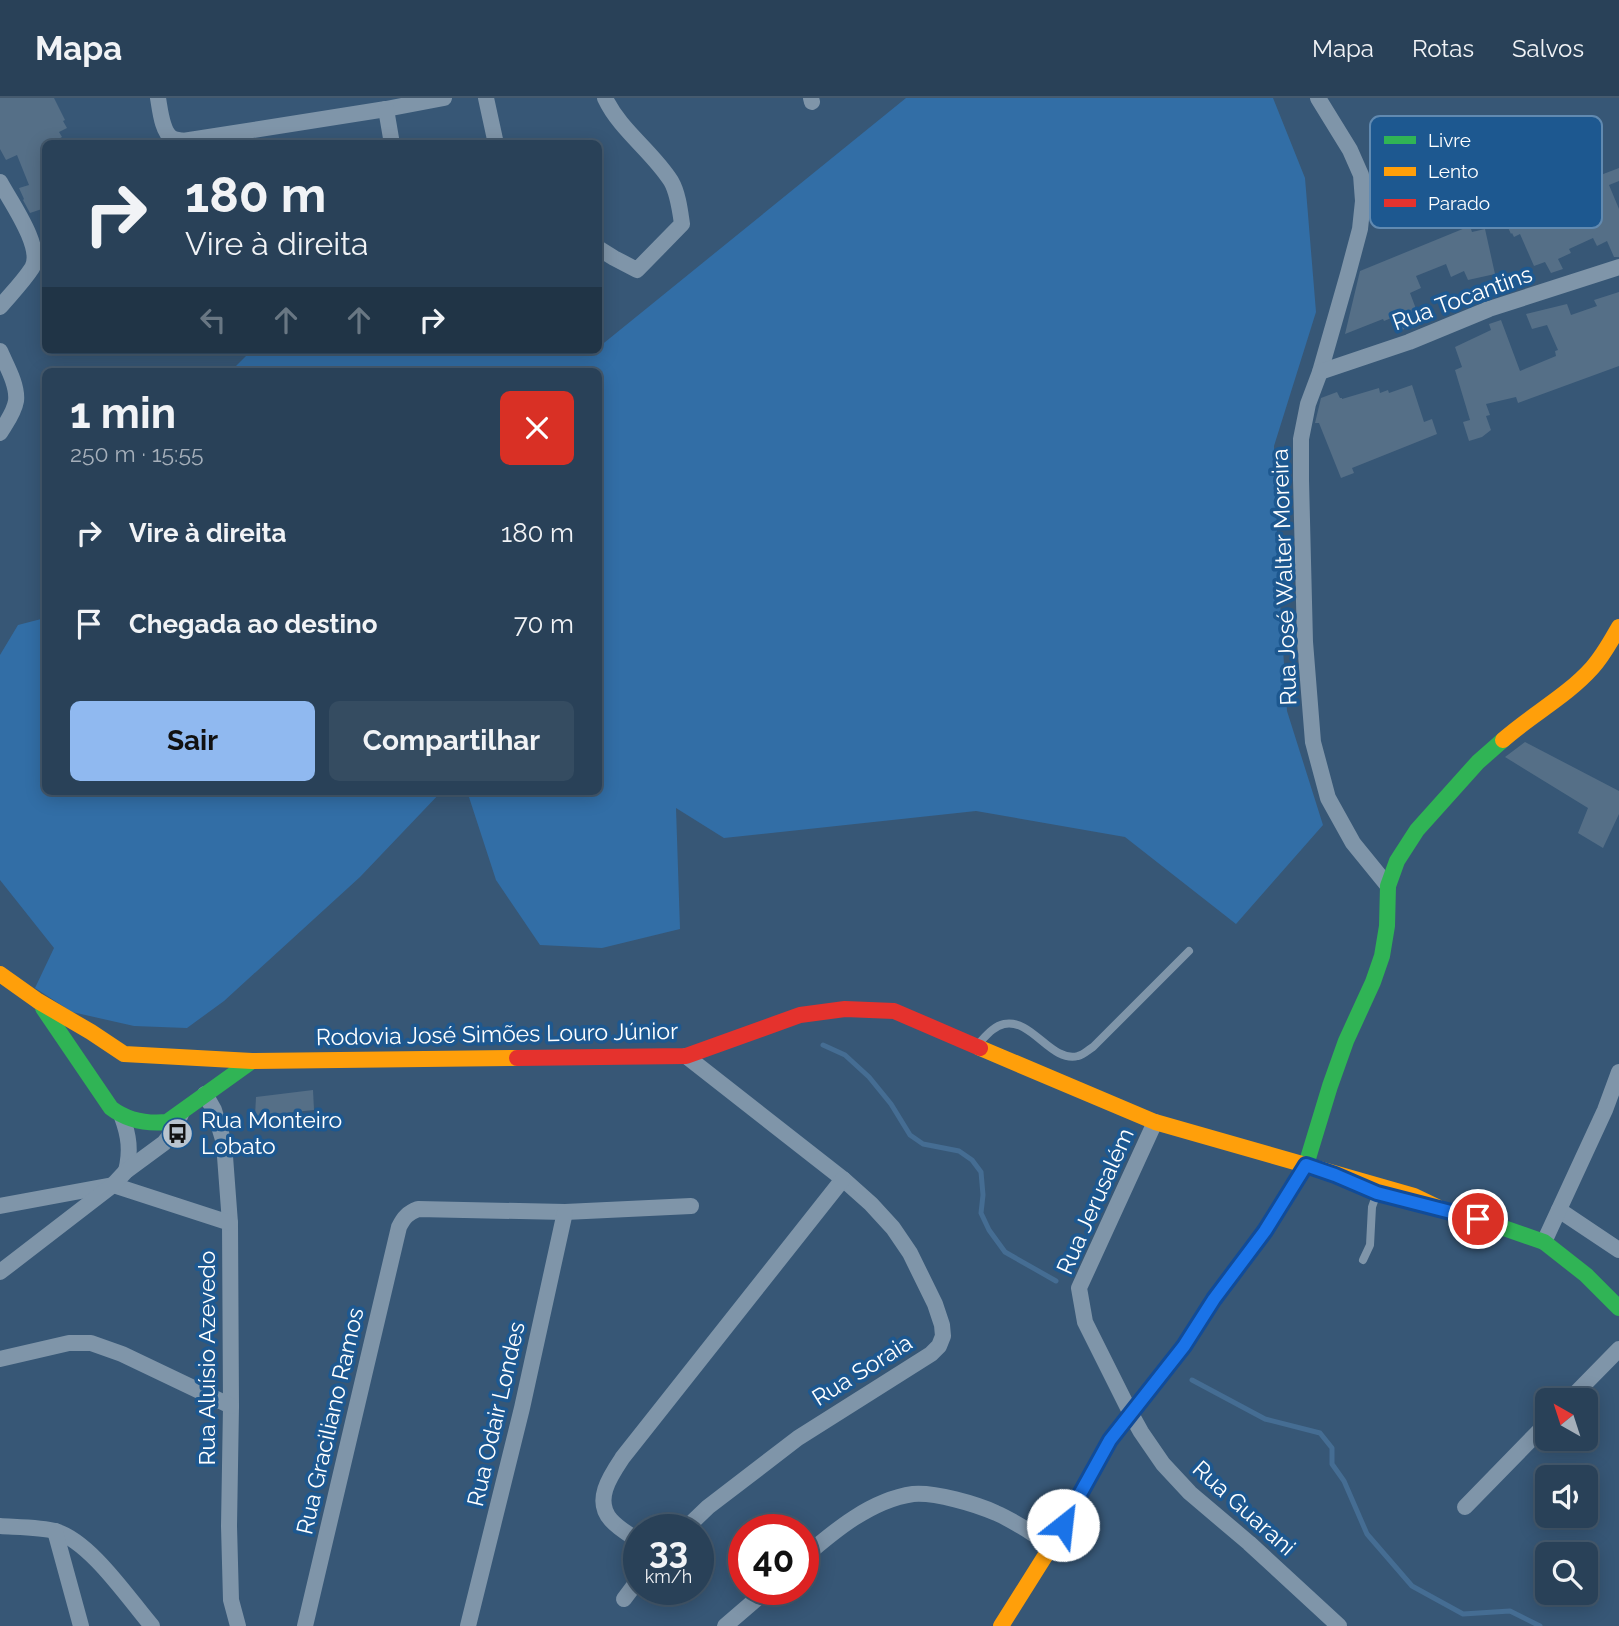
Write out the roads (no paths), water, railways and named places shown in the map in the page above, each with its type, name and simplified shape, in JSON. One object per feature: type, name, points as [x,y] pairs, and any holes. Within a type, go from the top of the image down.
[{"type":"main road","points":[[1003,1625],[1052,1545],[1110,1440],[1184,1346],[1214,1299],[1265,1231],[1306,1165],[1346,1041],[1382,956],[1387,926],[1388,886],[1397,861],[1417,831],[1478,762],[1592,668],[1619,627]]},
{"type":"main road","name":"Rodovia José Simões Louro Júnior","points":[[0,974],[38,1001],[91,1032],[113,1063],[184,1059],[252,1061],[686,1056],[800,1014],[845,1009],[894,1011],[1155,1122],[1414,1196],[1437,1207]]},
{"type":"main road","name":"Rodovia José Simões Louro Júnior","points":[[38,1001],[117,1113]]},
{"type":"main road","points":[[184,1059],[200,1085]]},
{"type":"main road","points":[[113,1063],[102,1081],[103,1093],[117,1113],[137,1122],[153,1124],[167,1122],[182,1112],[200,1085],[252,1061]]},
{"type":"main road","name":"Rodovia José Simões Louro Júnior","points":[[1335,1175],[1377,1193],[1478,1219],[1544,1242],[1586,1275],[1619,1308]]},
{"type":"street","points":[[158,98],[166,131],[174,140]]},
{"type":"street","points":[[198,140],[227,138],[444,98]]},
{"type":"street","points":[[486,98],[495,140]]},
{"type":"street","points":[[602,250],[637,270],[682,224],[671,181],[624,126],[605,98]]},
{"type":"street","name":"Rua José Walter Moreira","points":[[1318,98],[1350,150],[1361,175],[1363,201],[1360,229],[1320,372],[1308,404],[1301,439],[1305,642],[1313,742],[1328,797],[1353,842],[1388,886]]},
{"type":"street","points":[[386,109],[391,140]]},
{"type":"street","points":[[0,182],[31,239],[35,254],[33,266],[0,307]]},
{"type":"street","name":"Rua Tocantins","points":[[1320,372],[1409,342],[1489,309],[1619,267]]},
{"type":"street","points":[[0,351],[13,383],[16,401],[0,433]]},
{"type":"street","name":"Rua Soraia","points":[[686,1056],[871,1204],[893,1228],[910,1253],[935,1304],[943,1336],[939,1346],[931,1354],[798,1438],[701,1514]]},
{"type":"street","points":[[1544,1242],[1605,1110],[1619,1072]]},
{"type":"street","name":"Rua Aluísio Azevedo","points":[[200,1085],[216,1118],[224,1143],[230,1223],[229,1538],[231,1600],[238,1626]]},
{"type":"street","points":[[0,1272],[164,1143],[182,1112]]},
{"type":"street","points":[[117,1113],[130,1145],[127,1171]]},
{"type":"street","name":"Rua Jerusalém","points":[[1131,1414],[1085,1322],[1079,1288],[1155,1122]]},
{"type":"street","points":[[623,1530],[605,1511],[603,1500],[612,1473],[843,1179]]},
{"type":"street","points":[[0,1206],[113,1185],[230,1223]]},
{"type":"street","points":[[565,1212],[691,1206]]},
{"type":"street","name":"Rua Graciliano Ramos","points":[[305,1626],[399,1227],[404,1218],[409,1212],[418,1209],[565,1212]]},
{"type":"street","points":[[1559,1210],[1619,1250]]},
{"type":"street","name":"Rua Odair Londes","points":[[468,1626],[522,1408],[565,1212]]},
{"type":"street","points":[[0,1359],[69,1343],[91,1343],[122,1354],[230,1406]]},
{"type":"street","points":[[1581,1388],[1619,1349]]},
{"type":"street","name":"Rua Guarani","points":[[1131,1414],[1163,1464],[1190,1493],[1339,1626]]},
{"type":"street","points":[[1465,1507],[1535,1435]]},
{"type":"street","points":[[819,1545],[858,1516],[883,1503],[914,1494],[970,1503],[999,1514],[1052,1545]]},
{"type":"street","points":[[0,1526],[55,1531],[81,1544],[152,1626]]},
{"type":"street","points":[[55,1531],[81,1626]]},
{"type":"street","points":[[725,1626],[749,1605]]},
{"type":"lane","points":[[976,1046],[993,1028],[1005,1023],[1021,1026],[1064,1056],[1079,1056],[1093,1047],[1189,951]]},
{"type":"lane","points":[[1363,1260],[1370,1244],[1372,1207],[1377,1193]]},
{"type":"waterway","points":[[823,1045],[845,1055],[869,1077],[891,1104],[910,1135],[923,1144],[959,1151],[972,1160],[981,1172],[981,1213],[989,1230],[1005,1252],[1056,1281]]},
{"type":"waterway","points":[[1192,1380],[1265,1419],[1320,1433],[1332,1448],[1332,1464],[1344,1481],[1367,1534],[1412,1586],[1463,1614],[1510,1611],[1540,1626]]},
{"type":"place","name":"Rua Monteiro Lobato","points":[[178,1133]]}]
